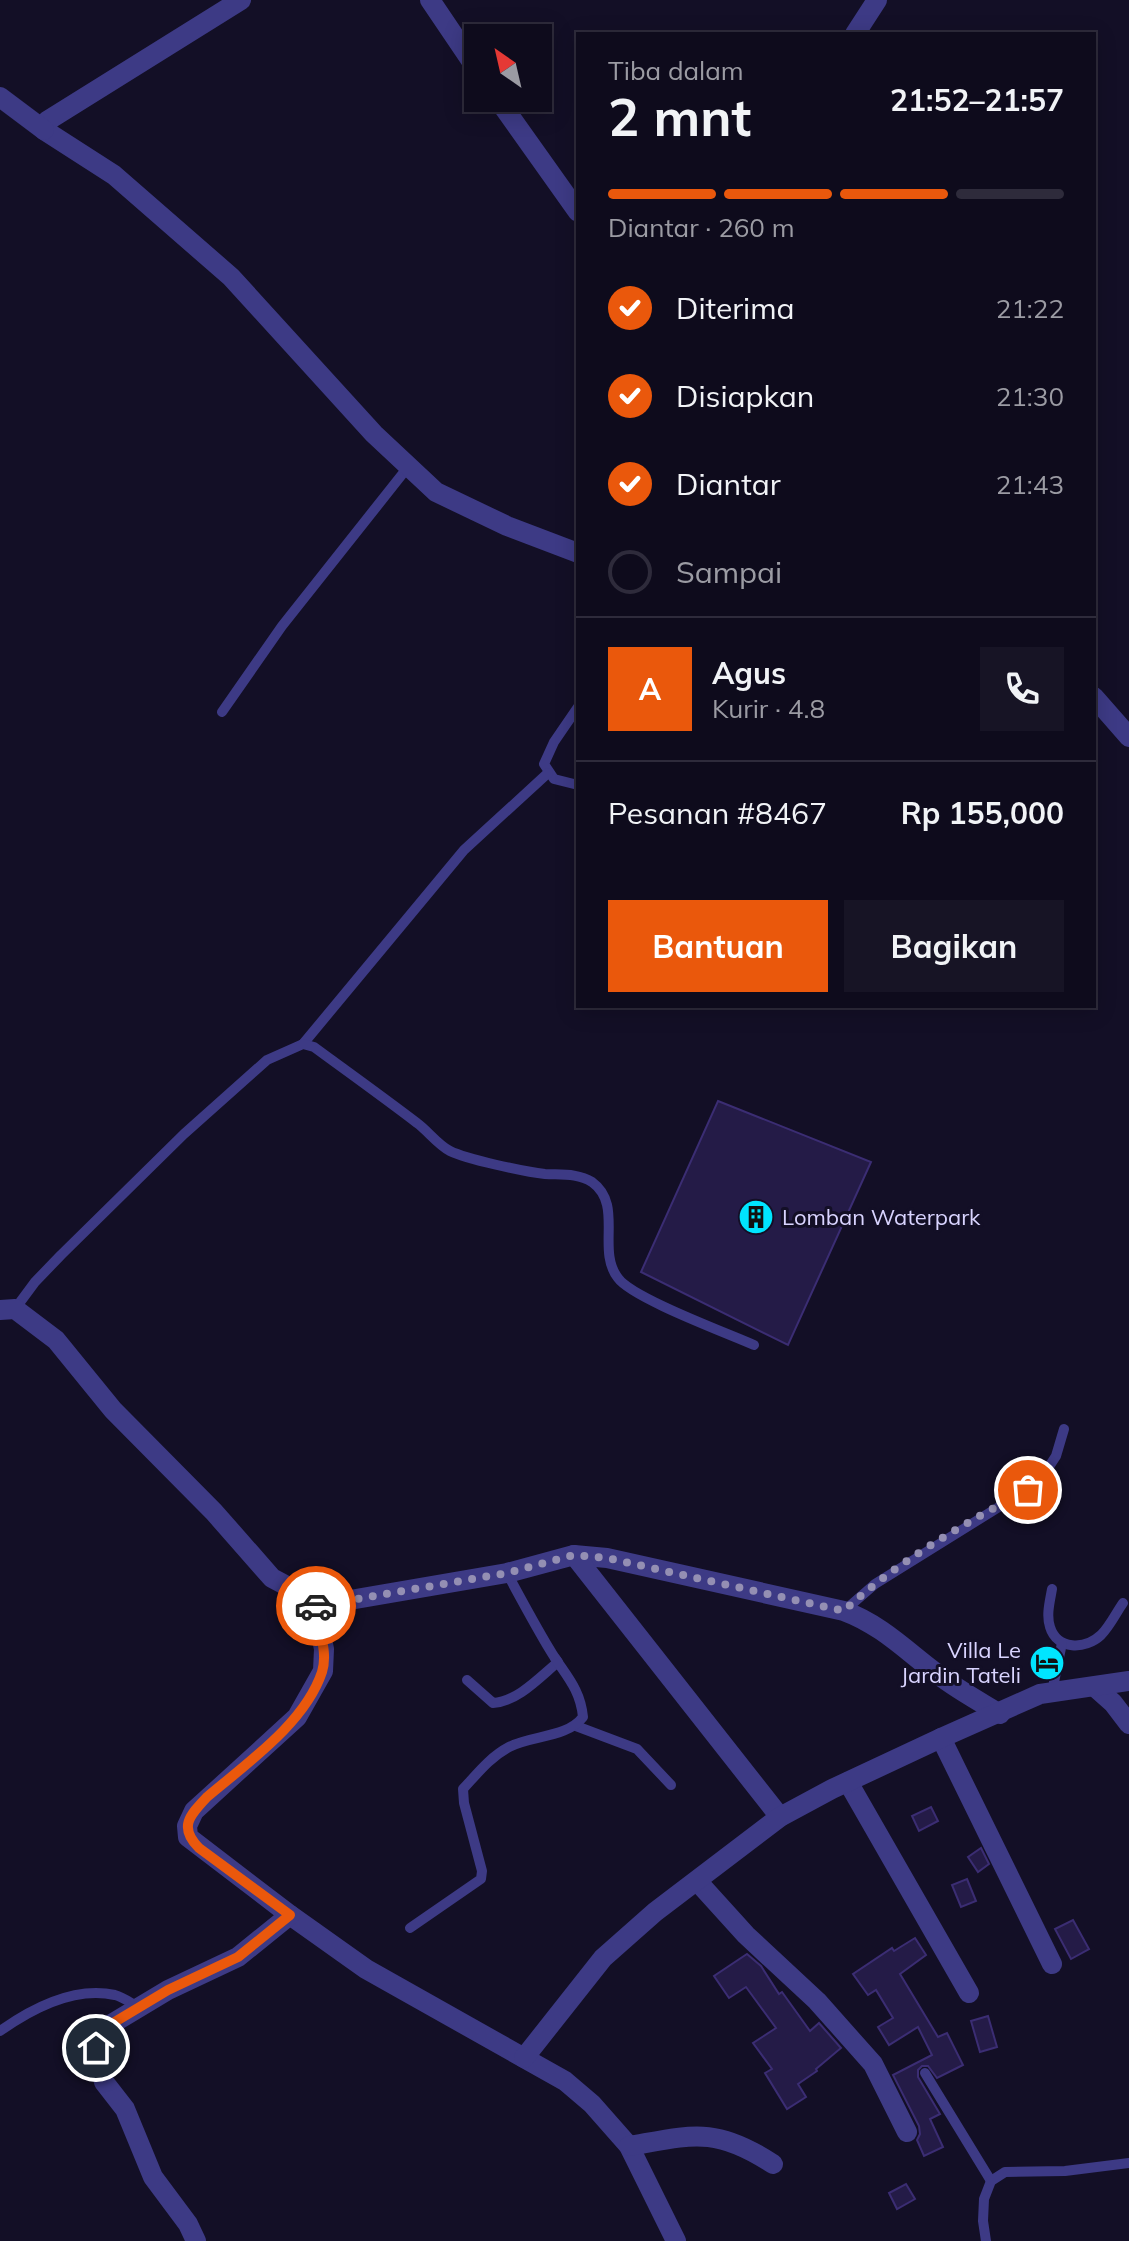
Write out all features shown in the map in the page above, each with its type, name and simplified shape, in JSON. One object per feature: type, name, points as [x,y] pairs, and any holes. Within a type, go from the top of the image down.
[{"type":"street","points":[[44,130],[47,121],[241,0]]},
{"type":"street","points":[[430,0],[464,50]]},
{"type":"street","points":[[856,32],[877,0]]},
{"type":"street","points":[[0,97],[114,175],[231,277],[317,374],[436,492],[507,526],[576,552]]},
{"type":"street","points":[[507,112],[576,209]]},
{"type":"street","points":[[1096,699],[1129,737]]},
{"type":"street","points":[[7,1310],[56,1340],[113,1410],[214,1512],[272,1578],[304,1595],[315,1606],[324,1649],[323,1671],[297,1717],[194,1811],[187,1826],[188,1837],[366,1969],[565,2081],[592,2104],[629,2146],[676,2241]]},
{"type":"street","points":[[315,1606],[507,1573],[574,1555],[607,1558],[844,1611],[890,1635],[947,1681],[1000,1714]]},
{"type":"street","points":[[574,1555],[780,1817]]},
{"type":"street","points":[[524,2058],[603,1958],[655,1912],[780,1817],[941,1738],[1052,1692],[1129,1681]]},
{"type":"street","points":[[1095,1687],[1113,1703],[1129,1724]]},
{"type":"street","points":[[941,1738],[1052,1964]]},
{"type":"street","points":[[848,1782],[969,1993]]},
{"type":"street","points":[[698,1882],[746,1935],[817,2001],[873,2064],[907,2132]]},
{"type":"street","points":[[196,2241],[188,2224],[153,2177],[125,2109],[104,2082],[96,2048],[108,2026],[168,1990],[238,1957],[290,1915]]},
{"type":"street","points":[[629,2146],[705,2135],[750,2149],[773,2164]]},
{"type":"lane","points":[[222,712],[282,626],[408,467]]},
{"type":"lane","points":[[576,710],[554,742],[544,764],[554,779],[576,784]]},
{"type":"lane","points":[[7,1310],[184,1134],[267,1060],[303,1044],[464,850],[548,773]]},
{"type":"lane","points":[[303,1044],[314,1047],[449,1151],[544,1174],[572,1175],[592,1182],[606,1196],[610,1257],[618,1279],[656,1302],[754,1345]]},
{"type":"lane","points":[[844,1611],[875,1584],[1039,1482],[1056,1456],[1064,1429]]},
{"type":"lane","points":[[467,1680],[493,1703],[502,1702],[531,1685],[558,1662],[507,1573]]},
{"type":"lane","points":[[1052,1589],[1048,1617],[1050,1627],[1062,1643],[1070,1646],[1092,1641],[1102,1634],[1123,1603]]},
{"type":"lane","points":[[1052,1692],[1062,1643]]},
{"type":"lane","points":[[410,1928],[481,1879],[482,1871],[463,1789],[490,1759],[511,1745],[576,1726],[583,1717],[582,1704],[572,1680],[551,1653]]},
{"type":"lane","points":[[576,1726],[637,1749],[671,1785]]},
{"type":"lane","points":[[0,2031],[37,2008],[90,1994],[116,1995],[140,2008]]},
{"type":"lane","points":[[925,2073],[991,2181]]},
{"type":"lane","points":[[986,2241],[984,2199],[991,2181],[1005,2172],[1065,2171],[1129,2163]]},
{"type":"building","name":"Lomban Waterpark","points":[[718,1101],[871,1162],[788,1345],[641,1272]]},
{"type":"building","points":[[931,1807],[938,1821],[919,1831],[912,1816]]},
{"type":"building","points":[[981,1848],[989,1864],[978,1872],[968,1857]]},
{"type":"building","points":[[967,1879],[976,1901],[961,1907],[952,1885]]},
{"type":"building","points":[[1073,1920],[1089,1949],[1071,1959],[1055,1929]]},
{"type":"building","points":[[915,1938],[926,1955],[900,1974],[938,2037],[947,2033],[963,2065],[937,2078],[928,2066],[918,2070],[918,2077],[940,2114],[930,2119],[943,2147],[924,2156],[917,2140],[919,2126],[893,2075],[932,2055],[918,2027],[889,2045],[878,2027],[893,2018],[876,1990],[868,1995],[853,1974],[892,1948],[894,1951]]},
{"type":"building","points":[[747,1954],[761,1966],[779,1994],[782,1992],[810,2031],[819,2023],[841,2048],[798,2084],[806,2097],[787,2109],[765,2073],[772,2069],[753,2043],[776,2028],[746,1987],[729,1998],[714,1976]]},
{"type":"building","points":[[988,2016],[997,2047],[980,2052],[971,2021]]},
{"type":"building","points":[[906,2184],[915,2199],[897,2209],[889,2193]]},
{"type":"way so far","points":[[316,1606],[507,1573],[574,1555],[607,1558],[844,1611],[875,1584],[1028,1490]]},
{"type":"place","name":"Lomban Waterpark","points":[[756,1217]]},
{"type":"place","name":"Villa Le Jardin Tateli","points":[[1047,1663]]},
{"type":"route","points":[[96,2048],[108,2026],[168,1990],[238,1957],[290,1915],[199,1848],[188,1837],[187,1826],[194,1811],[207,1797],[297,1717],[323,1671],[324,1649],[316,1606]]}]
